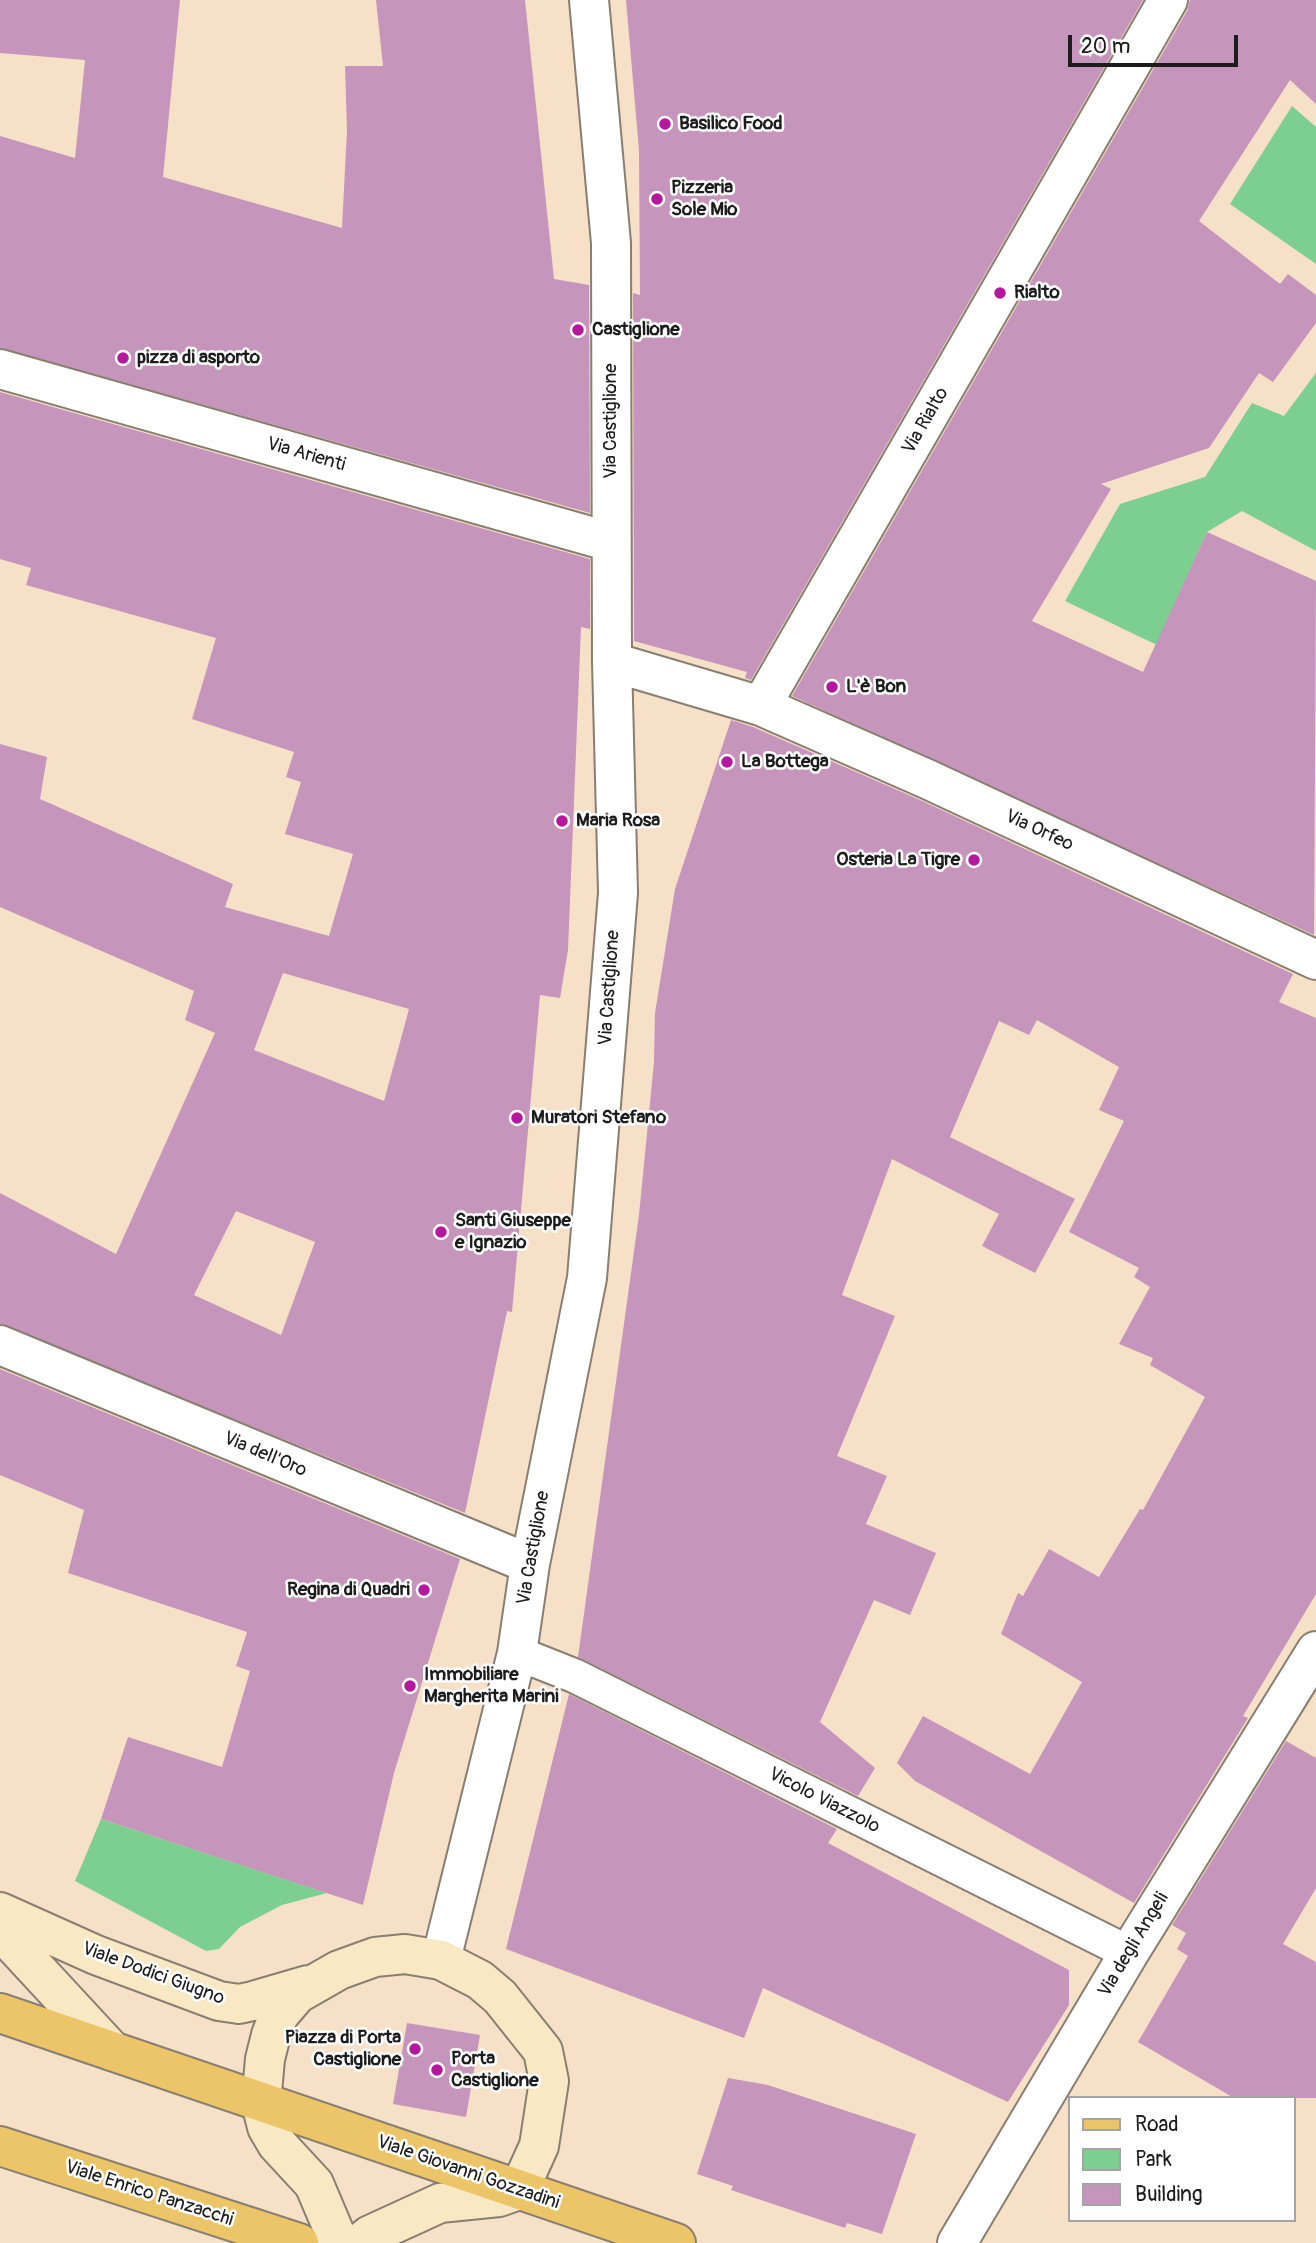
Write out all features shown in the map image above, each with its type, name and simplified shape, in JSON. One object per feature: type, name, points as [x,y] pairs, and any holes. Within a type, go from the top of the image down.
[{"type":"main road","points":[[0,2013],[261,2103]]},
{"type":"main road","name":"Viale Giovanni Gozzadini","points":[[261,2103],[676,2243]]},
{"type":"main road","name":"Viale Enrico Panzacchi","points":[[0,2146],[299,2243]]},
{"type":"street","name":"Via Castiglione","points":[[441,1960],[517,1653],[530,1564],[589,1265],[618,893],[612,662],[611,243],[589,0]]},
{"type":"street","name":"Via Rialto","points":[[761,706],[1168,0]]},
{"type":"street","name":"Via Arienti","points":[[0,369],[611,542]]},
{"type":"street","points":[[612,662],[761,706]]},
{"type":"street","name":"Via Orfeo","points":[[761,706],[927,779],[1316,960]]},
{"type":"street","name":"Via dell'Oro","points":[[0,1345],[530,1564]]},
{"type":"street","name":"Via degli Angeli","points":[[957,2243],[1129,1953],[1316,1651]]},
{"type":"street","name":"Viale Dodici Giugno","points":[[0,1912],[96,1955],[219,2001],[239,2004],[310,1985]]},
{"type":"street","points":[[0,1930],[112,2051]]},
{"type":"street","points":[[339,2243],[314,2184],[277,2144],[267,2127],[261,2103],[265,2059],[279,2015],[297,1994],[310,1985],[375,1957],[405,1954],[441,1960],[480,1980],[500,1997],[543,2051],[549,2081],[538,2147],[519,2190],[499,2197],[440,2203],[370,2235],[360,2243]]},
{"type":"lane","name":"Vicolo Viazzolo","points":[[517,1653],[575,1676],[1129,1953]]},
{"type":"green space","points":[[1292,106],[1316,127],[1316,264],[1230,204]]},
{"type":"green space","points":[[1316,373],[1316,551],[1242,511],[1207,532],[1157,645],[1065,601],[1120,504],[1205,477],[1252,403],[1284,416]]},
{"type":"green space","points":[[101,1819],[327,1893],[282,1905],[240,1927],[219,1949],[206,1951],[75,1881]]},
{"type":"building","points":[[0,0],[180,0],[163,177],[342,228],[347,130],[345,66],[383,66],[376,0],[525,0],[554,279],[589,285],[590,513],[0,348],[0,136],[75,158],[85,60],[0,53]]},
{"type":"building","points":[[626,0],[1143,0],[751,680],[745,678],[747,672],[634,641],[633,293],[640,295],[639,150]]},
{"type":"building","points":[[1190,0],[1316,0],[1316,104],[1290,80],[1199,221],[1280,284],[1288,274],[1316,295],[1316,323],[1273,382],[1259,373],[1209,448],[1101,484],[1111,489],[1032,621],[1143,672],[1207,532],[1316,581],[1314,935],[792,696],[1187,11]]},
{"type":"building","points":[[0,392],[590,559],[590,629],[581,627],[568,950],[560,998],[540,995],[512,1312],[507,1311],[465,1513],[0,1324],[0,1193],[116,1254],[215,1033],[185,1020],[194,991],[0,907],[0,744],[47,757],[40,799],[233,884],[225,907],[329,936],[353,854],[285,834],[301,782],[286,777],[294,752],[192,719],[216,638],[26,585],[31,568],[0,559]],"holes":[[[283,973],[409,1009],[384,1101],[254,1050]],[[236,1211],[315,1242],[281,1335],[194,1295]]]},
{"type":"building","points":[[731,720],[753,727],[918,799],[1293,974],[1279,1002],[1316,1018],[1316,1594],[1243,1716],[1248,1718],[1134,1903],[915,1781],[897,1763],[923,1716],[1030,1774],[1082,1682],[1001,1634],[1018,1593],[1023,1596],[1049,1549],[1099,1577],[1140,1509],[1143,1510],[1205,1397],[1150,1365],[1153,1358],[1119,1344],[1150,1287],[1134,1277],[1139,1268],[1069,1232],[1124,1121],[1099,1110],[1119,1067],[1037,1020],[1029,1035],[999,1021],[950,1137],[1075,1199],[1035,1273],[982,1246],[999,1214],[892,1159],[842,1295],[895,1316],[837,1456],[887,1476],[866,1524],[936,1553],[910,1615],[874,1600],[820,1722],[875,1768],[858,1796],[578,1657],[639,1215],[654,1062],[655,1013],[675,889]]},
{"type":"building","points":[[0,1369],[460,1559],[394,1773],[363,1905],[101,1819],[128,1737],[222,1767],[250,1671],[236,1666],[247,1632],[68,1573],[84,1510],[0,1475]]},
{"type":"building","points":[[569,1694],[837,1829],[828,1843],[1069,1970],[1069,2005],[1008,2102],[763,1988],[744,2038],[506,1949]]},
{"type":"building","points":[[1286,1741],[1316,1758],[1316,1888],[1283,1944],[1316,1962],[1316,2098],[1231,2096],[1138,2042],[1188,1956],[1177,1949],[1186,1933],[1172,1925]]},
{"type":"building","name":"Porta Castiglione","points":[[407,2023],[480,2035],[466,2117],[393,2104]]},
{"type":"building","points":[[728,2078],[768,2085],[916,2134],[882,2234],[847,2223],[845,2228],[731,2190],[733,2186],[697,2174]]},
{"type":"place","name":"Basilico Food","points":[[665,124]]},
{"type":"place","name":"Pizzeria Sole Mio","points":[[657,199]]},
{"type":"place","name":"Rialto","points":[[1000,293]]},
{"type":"place","name":"Castiglione","points":[[578,330]]},
{"type":"place","name":"pizza di asporto","points":[[123,358]]},
{"type":"place","name":"L'è Bon","points":[[832,687]]},
{"type":"place","name":"La Bottega","points":[[727,762]]},
{"type":"place","name":"Maria Rosa","points":[[562,821]]},
{"type":"place","name":"Osteria La Tigre","points":[[974,860]]},
{"type":"place","name":"Muratori Stefano","points":[[517,1118]]},
{"type":"place","name":"Santi Giuseppe e Ignazio","points":[[441,1232]]},
{"type":"place","name":"Regina di Quadri","points":[[424,1590]]},
{"type":"place","name":"Immobiliare Margherita Marini","points":[[410,1686]]},
{"type":"place","name":"Piazza di Porta Castiglione","points":[[415,2049]]},
{"type":"place","name":"Porta Castiglione","points":[[437,2070]]}]
